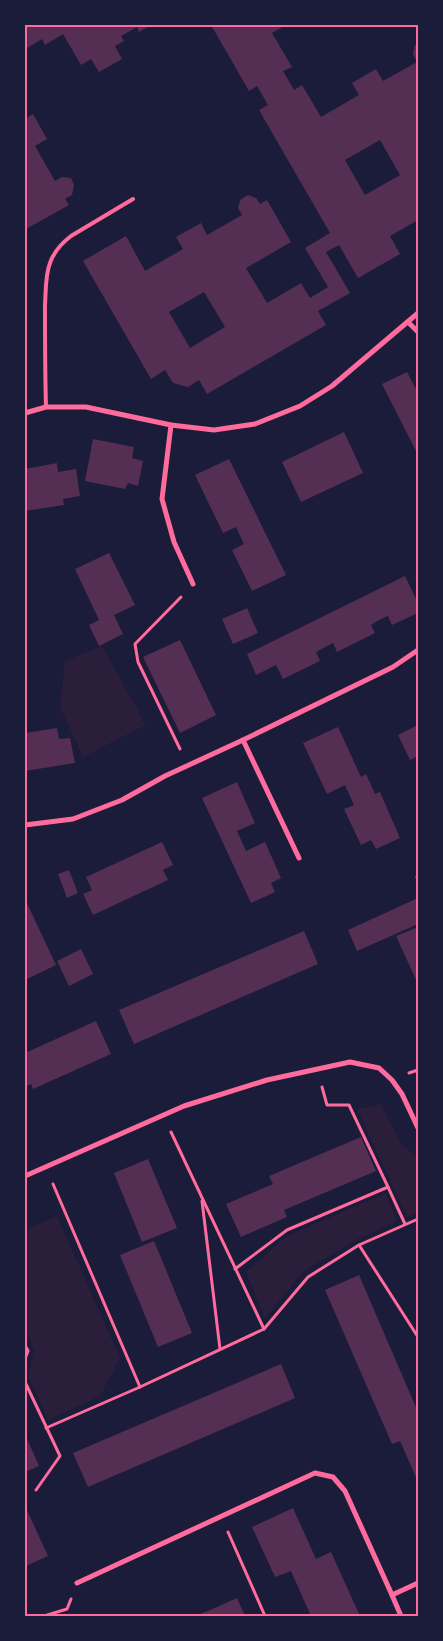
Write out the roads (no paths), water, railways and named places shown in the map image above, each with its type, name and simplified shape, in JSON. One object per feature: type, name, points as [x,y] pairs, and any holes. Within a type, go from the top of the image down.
[{"type":"street","points":[[25,413],[46,407],[86,407],[171,425],[214,430],[255,424],[300,406],[332,386],[418,313]]},
{"type":"street","points":[[408,322],[418,332]]},
{"type":"street","points":[[171,425],[162,499],[174,542],[193,584]]},
{"type":"street","points":[[25,825],[72,819],[122,800],[165,776],[393,667],[418,650]]},
{"type":"street","points":[[243,740],[300,858]]},
{"type":"street","points":[[25,1176],[184,1106],[267,1080],[350,1062],[379,1068],[392,1080],[402,1094],[418,1128]]},
{"type":"street","points":[[77,1583],[315,1473],[333,1477],[345,1491],[401,1616]]},
{"type":"street","points":[[392,1595],[418,1582]]},
{"type":"lane","points":[[46,407],[46,278],[54,252],[71,236],[133,199]]}]
